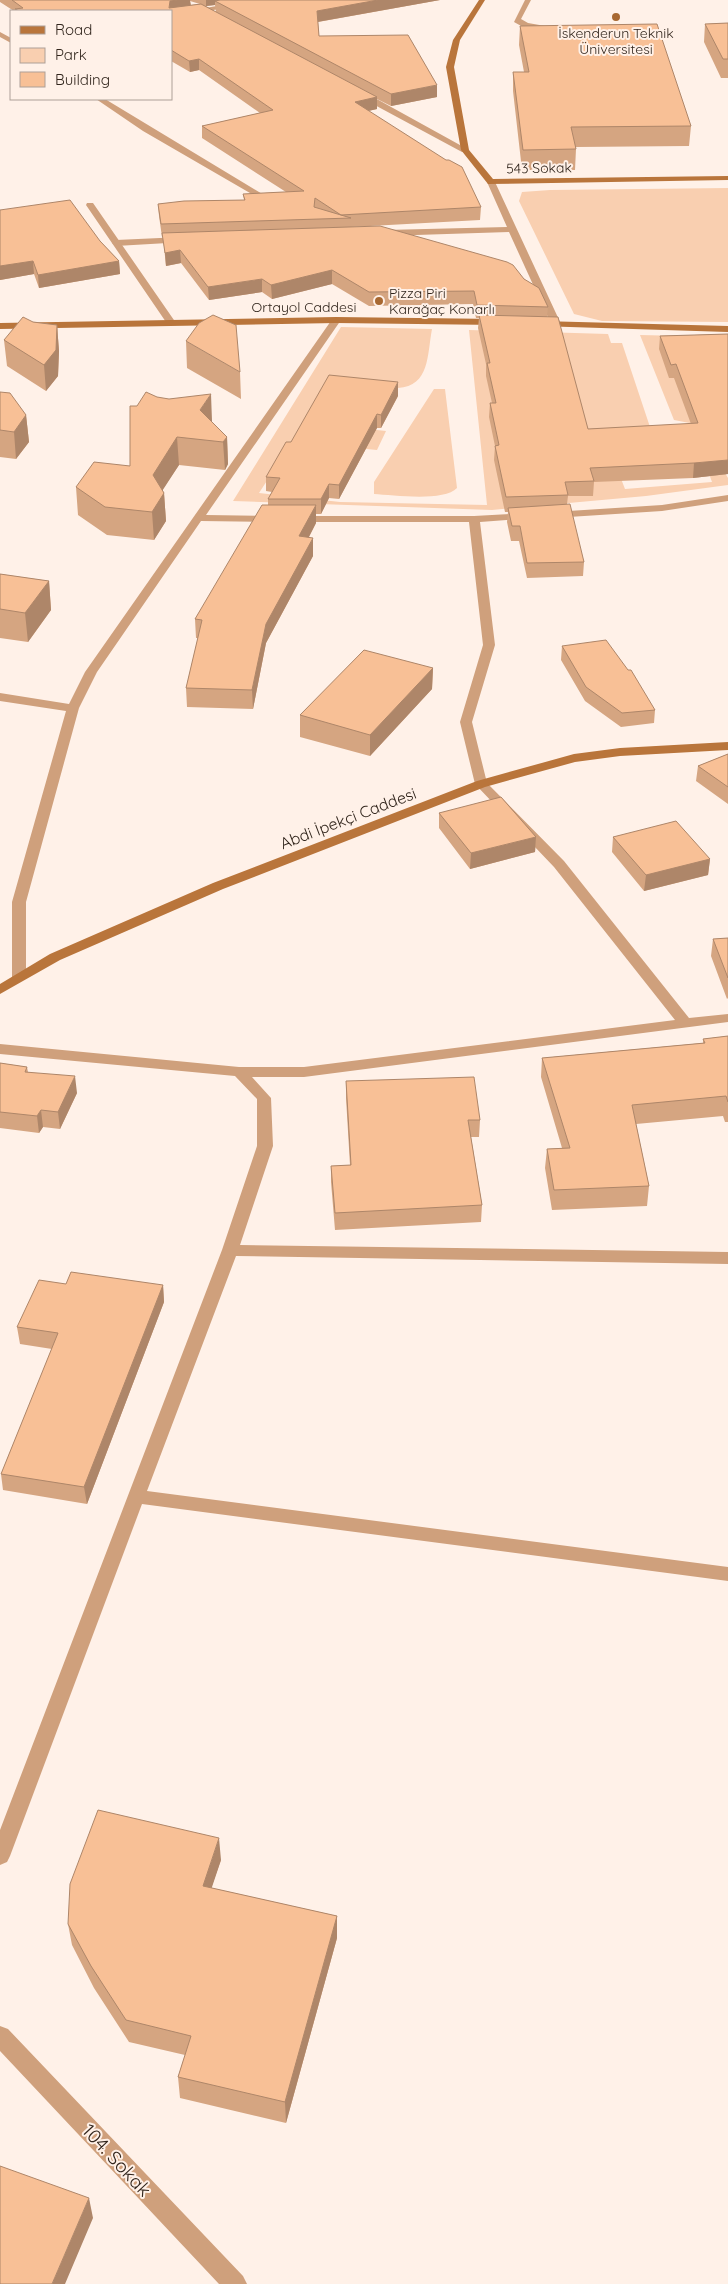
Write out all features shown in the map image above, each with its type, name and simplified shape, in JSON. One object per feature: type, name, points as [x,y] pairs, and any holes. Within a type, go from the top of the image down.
[{"type":"street","points":[[172,16],[263,0]]},
{"type":"street","points":[[465,150],[450,56],[464,25],[482,0]]},
{"type":"street","points":[[528,0],[517,20],[526,25],[557,30]]},
{"type":"street","points":[[189,4],[220,20]]},
{"type":"street","points":[[351,90],[465,150]]},
{"type":"street","points":[[102,100],[146,129],[260,194]]},
{"type":"street","name":"543 Sokak","points":[[465,150],[491,182],[728,178]]},
{"type":"street","points":[[491,182],[556,324]]},
{"type":"street","points":[[90,206],[171,323]]},
{"type":"street","points":[[374,234],[513,229]]},
{"type":"street","points":[[116,243],[195,240]]},
{"type":"street","points":[[19,977],[19,902],[73,708],[91,672],[336,320]]},
{"type":"street","name":"Ortayol Caddesi","points":[[0,326],[336,320],[509,322]]},
{"type":"street","points":[[528,323],[728,329]]},
{"type":"street","points":[[199,518],[474,520],[662,508],[728,498]]},
{"type":"street","points":[[474,520],[489,645],[466,722],[481,784],[559,864],[685,1023]]},
{"type":"street","points":[[0,697],[73,708]]},
{"type":"street","name":"Abdi İpekçi Caddesi","points":[[0,990],[55,957],[218,886],[481,784],[574,758],[620,752],[726,748]]},
{"type":"street","points":[[0,1049],[239,1072],[304,1072],[728,1018]]},
{"type":"street","points":[[0,1856],[230,1250],[265,1146],[264,1098],[239,1072]]},
{"type":"street","points":[[230,1250],[728,1258]]},
{"type":"street","points":[[136,1496],[728,1574]]},
{"type":"street","name":"104. Sokak","points":[[0,2036],[235,2284]]},
{"type":"green space","points":[[728,188],[728,322],[602,321],[574,314],[519,201],[522,192],[550,190]]},
{"type":"green space","points":[[341,327],[432,329],[422,375],[416,382],[408,386],[305,422],[386,431],[377,450],[314,444],[287,450],[259,493],[340,502],[487,505],[469,330],[608,334],[611,343],[622,343],[651,430],[606,440],[625,489],[712,482],[696,438],[704,437],[728,478],[728,485],[646,496],[492,510],[233,501]]},
{"type":"green space","points":[[640,335],[728,337],[700,425],[674,420]]},
{"type":"green space","points":[[434,389],[445,389],[457,488],[441,495],[430,496],[374,494],[374,482]]},
{"type":"building","points":[[12,0],[178,0],[170,1],[169,8],[201,4],[377,97],[355,102],[446,160],[462,167],[481,207],[341,215],[315,198],[314,207],[351,218],[161,224],[158,204],[184,201],[245,200],[243,194],[304,191],[202,126],[273,110],[199,59],[189,61],[172,51],[172,10],[15,9],[23,8]]},
{"type":"building","points":[[378,0],[317,11],[319,36],[408,35],[437,85],[391,94],[215,1]]},
{"type":"building","points":[[728,23],[728,59],[723,59],[705,24]]},
{"type":"building","points":[[657,24],[691,126],[571,127],[576,149],[523,150],[513,72],[529,72],[520,26]]},
{"type":"building","points":[[70,200],[100,241],[119,261],[38,275],[33,261],[0,266],[0,210]]},
{"type":"building","points":[[380,226],[507,262],[513,265],[524,279],[539,288],[548,307],[477,305],[474,291],[369,292],[332,270],[271,285],[262,279],[208,287],[180,250],[165,253],[162,233]]},
{"type":"building","points":[[213,315],[236,325],[240,372],[186,341],[199,323]]},
{"type":"building","points":[[479,315],[558,317],[588,429],[698,423],[676,364],[671,365],[660,336],[728,334],[728,460],[590,468],[594,481],[565,482],[568,495],[506,497],[495,446],[499,445],[490,403],[496,403],[487,363],[490,363]]},
{"type":"building","points":[[23,317],[33,322],[57,325],[56,350],[44,365],[4,340]]},
{"type":"building","points":[[329,375],[398,382],[381,415],[377,414],[339,485],[329,484],[321,499],[268,499],[280,478],[266,477],[286,442],[291,442]]},
{"type":"building","points":[[0,392],[10,393],[26,415],[14,432],[0,430]]},
{"type":"building","points":[[146,392],[157,397],[169,399],[211,394],[200,410],[227,437],[223,442],[177,437],[153,475],[164,493],[152,512],[105,507],[76,487],[94,462],[130,466],[130,406],[137,406]]},
{"type":"building","points":[[570,504],[584,562],[527,563],[520,526],[512,526],[508,508]]},
{"type":"building","points":[[262,505],[316,505],[299,536],[313,538],[266,624],[252,690],[186,688],[202,620],[195,619]]},
{"type":"building","points":[[0,574],[49,581],[25,613],[0,609]]},
{"type":"building","points":[[606,640],[628,670],[631,670],[655,710],[622,713],[586,687],[562,646]]},
{"type":"building","points":[[364,650],[433,668],[370,735],[300,715]]},
{"type":"building","points":[[728,754],[728,787],[698,766]]},
{"type":"building","points":[[501,797],[536,837],[471,853],[439,813]]},
{"type":"building","points":[[676,821],[710,859],[646,875],[613,837]]},
{"type":"building","points":[[728,938],[728,978],[713,939]]},
{"type":"building","points":[[728,1036],[728,1102],[726,1096],[632,1105],[649,1186],[554,1190],[547,1149],[570,1148],[542,1058],[705,1043],[703,1039]]},
{"type":"building","points":[[0,1063],[27,1067],[25,1072],[75,1076],[58,1112],[41,1110],[37,1116],[0,1112]]},
{"type":"building","points":[[474,1077],[480,1120],[468,1120],[482,1205],[335,1213],[331,1166],[351,1165],[346,1081]]},
{"type":"building","points":[[71,1272],[163,1285],[84,1487],[1,1474],[58,1333],[17,1327],[39,1280],[66,1284]]},
{"type":"building","points":[[98,1810],[219,1838],[203,1886],[337,1916],[285,2102],[178,2077],[191,2036],[126,2020],[91,1966],[68,1924],[70,1884]]},
{"type":"building","points":[[0,2166],[89,2198],[52,2284],[0,2284]]},
{"type":"place","name":"İskenderun Teknik Üniversitesi","points":[[616,17]]},
{"type":"place","name":"Pizza Piri Karağaç Konarlı","points":[[379,301]]}]
